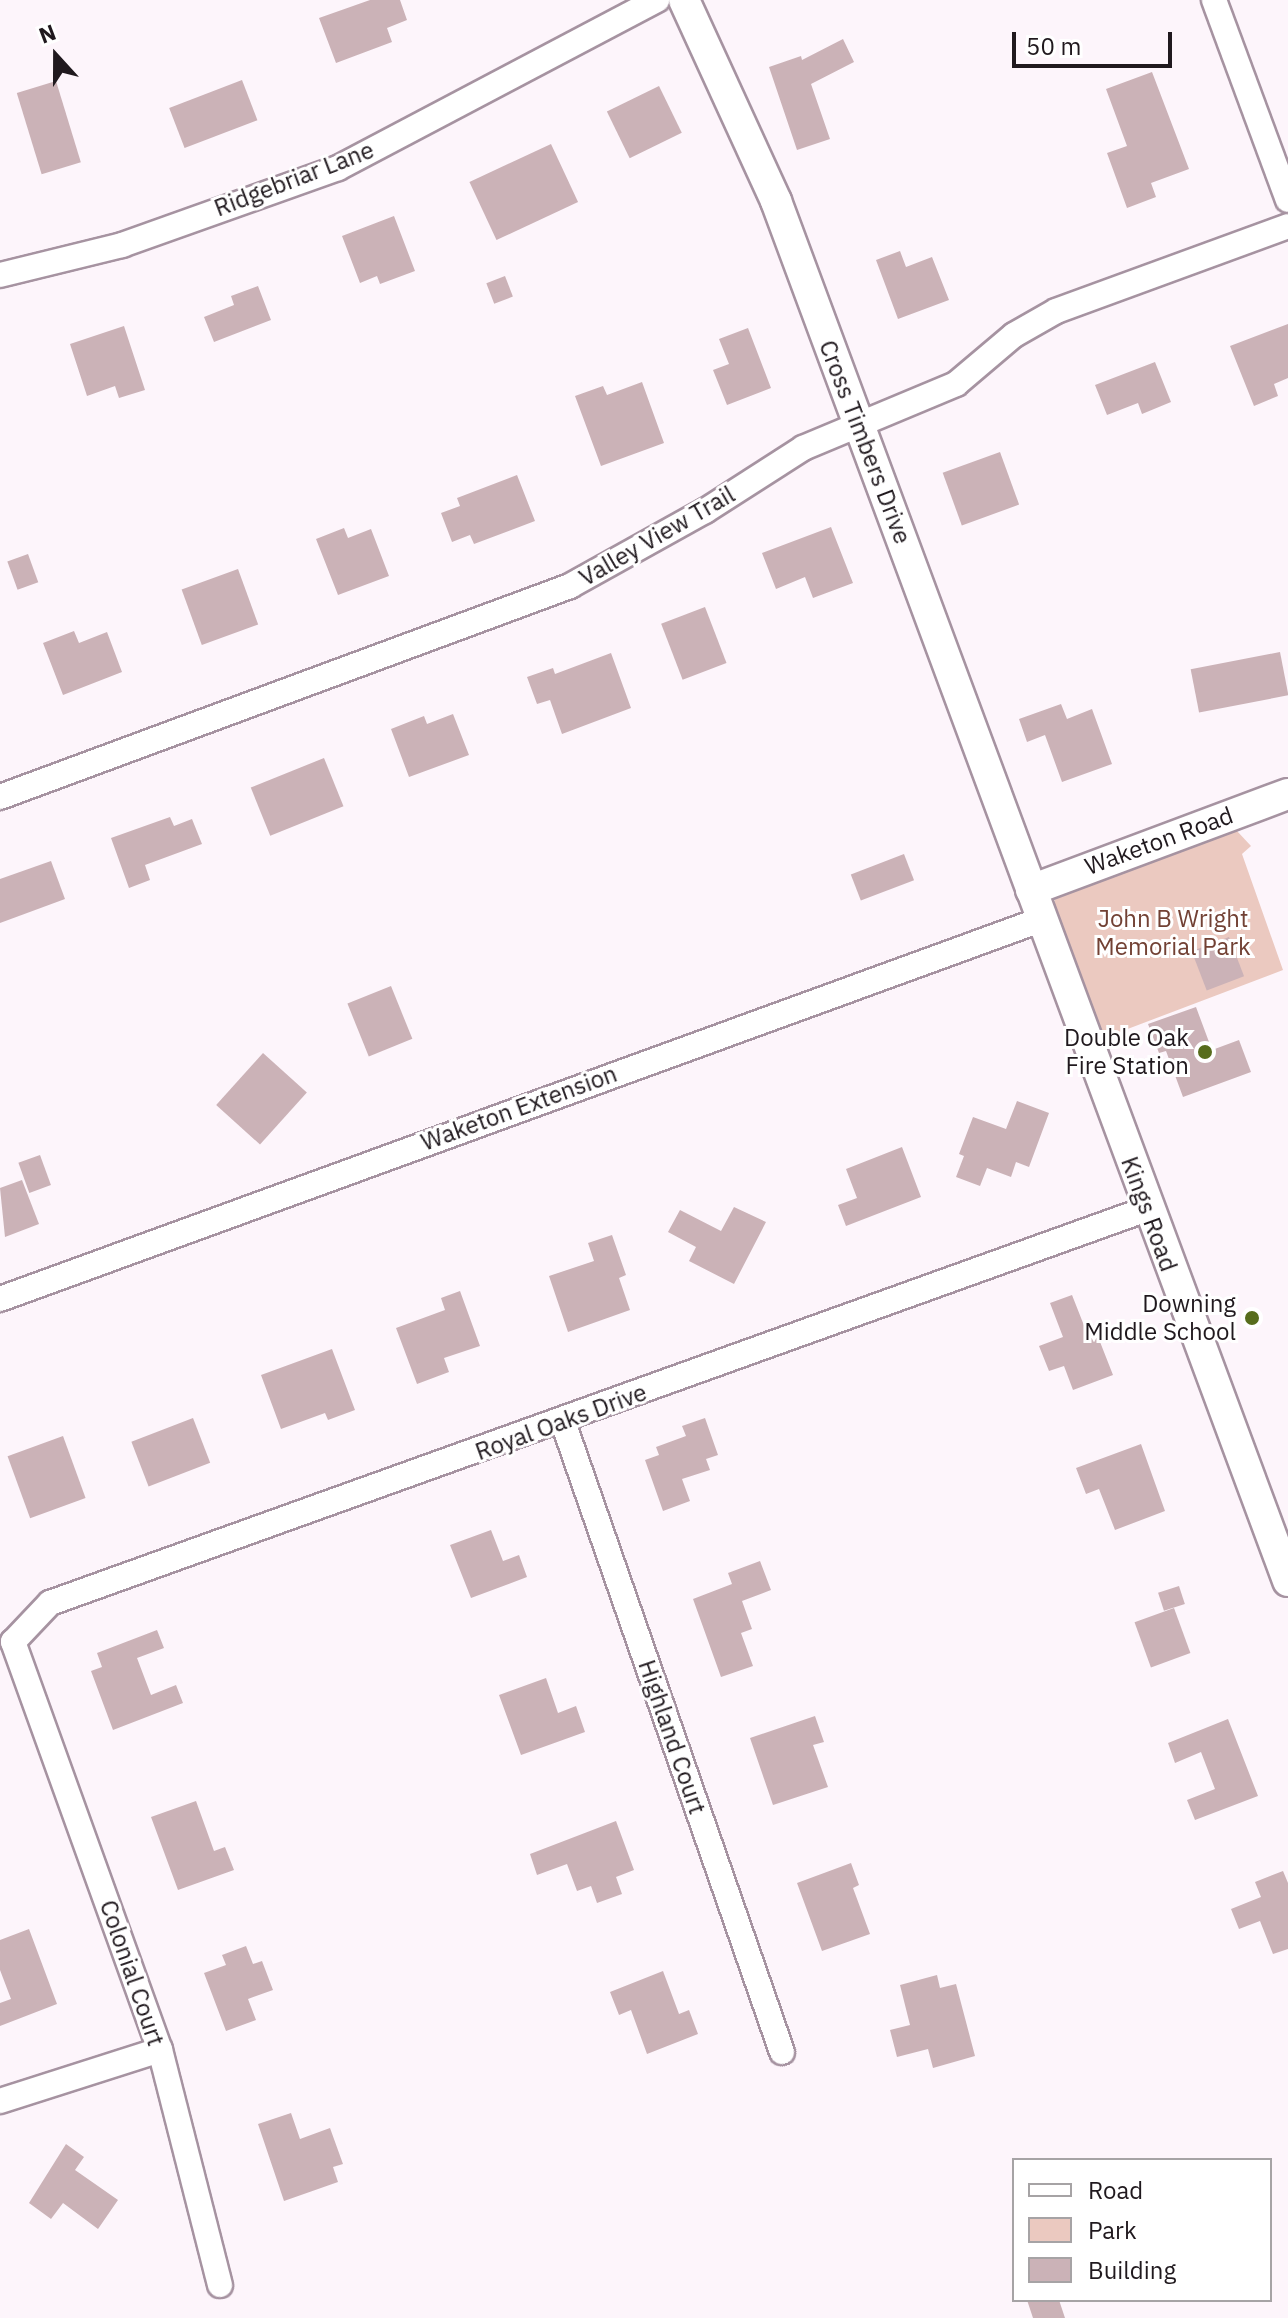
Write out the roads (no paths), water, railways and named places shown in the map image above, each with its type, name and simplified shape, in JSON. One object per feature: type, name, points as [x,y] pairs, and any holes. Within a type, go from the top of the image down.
[{"type":"street","name":"Ridgebriar Lane","points":[[0,275],[122,245],[338,168],[657,0]]},
{"type":"street","name":"Cross Timbers Drive","points":[[684,0],[776,201],[1031,890]]},
{"type":"street","points":[[1214,0],[1288,200]]},
{"type":"street","name":"Valley View Trail","points":[[0,797],[570,586],[693,518],[803,448],[956,384],[1014,335],[1056,311],[1288,226]]},
{"type":"street","name":"Waketon Road","points":[[1031,890],[1288,794]]},
{"type":"street","name":"Kings Road","points":[[1031,890],[1147,1209],[1288,1581]]},
{"type":"street","name":"Waketon Extension","points":[[0,1299],[1040,920]]},
{"type":"street","name":"Royal Oaks Drive","points":[[23,1668],[13,1642],[50,1603],[563,1422],[1147,1209]]},
{"type":"street","name":"Highland Court","points":[[563,1422],[782,2052]]},
{"type":"street","name":"Colonial Court","points":[[23,1668],[160,2050],[220,2285]]},
{"type":"street","points":[[0,2101],[160,2050]]},
{"type":"place","name":"Double Oak Fire Station","points":[[1205,1052]]},
{"type":"place","name":"Downing Middle School","points":[[1252,1318]]},
{"type":"park label","name":"John B Wright Memorial Park","points":[[1173,933]]}]
